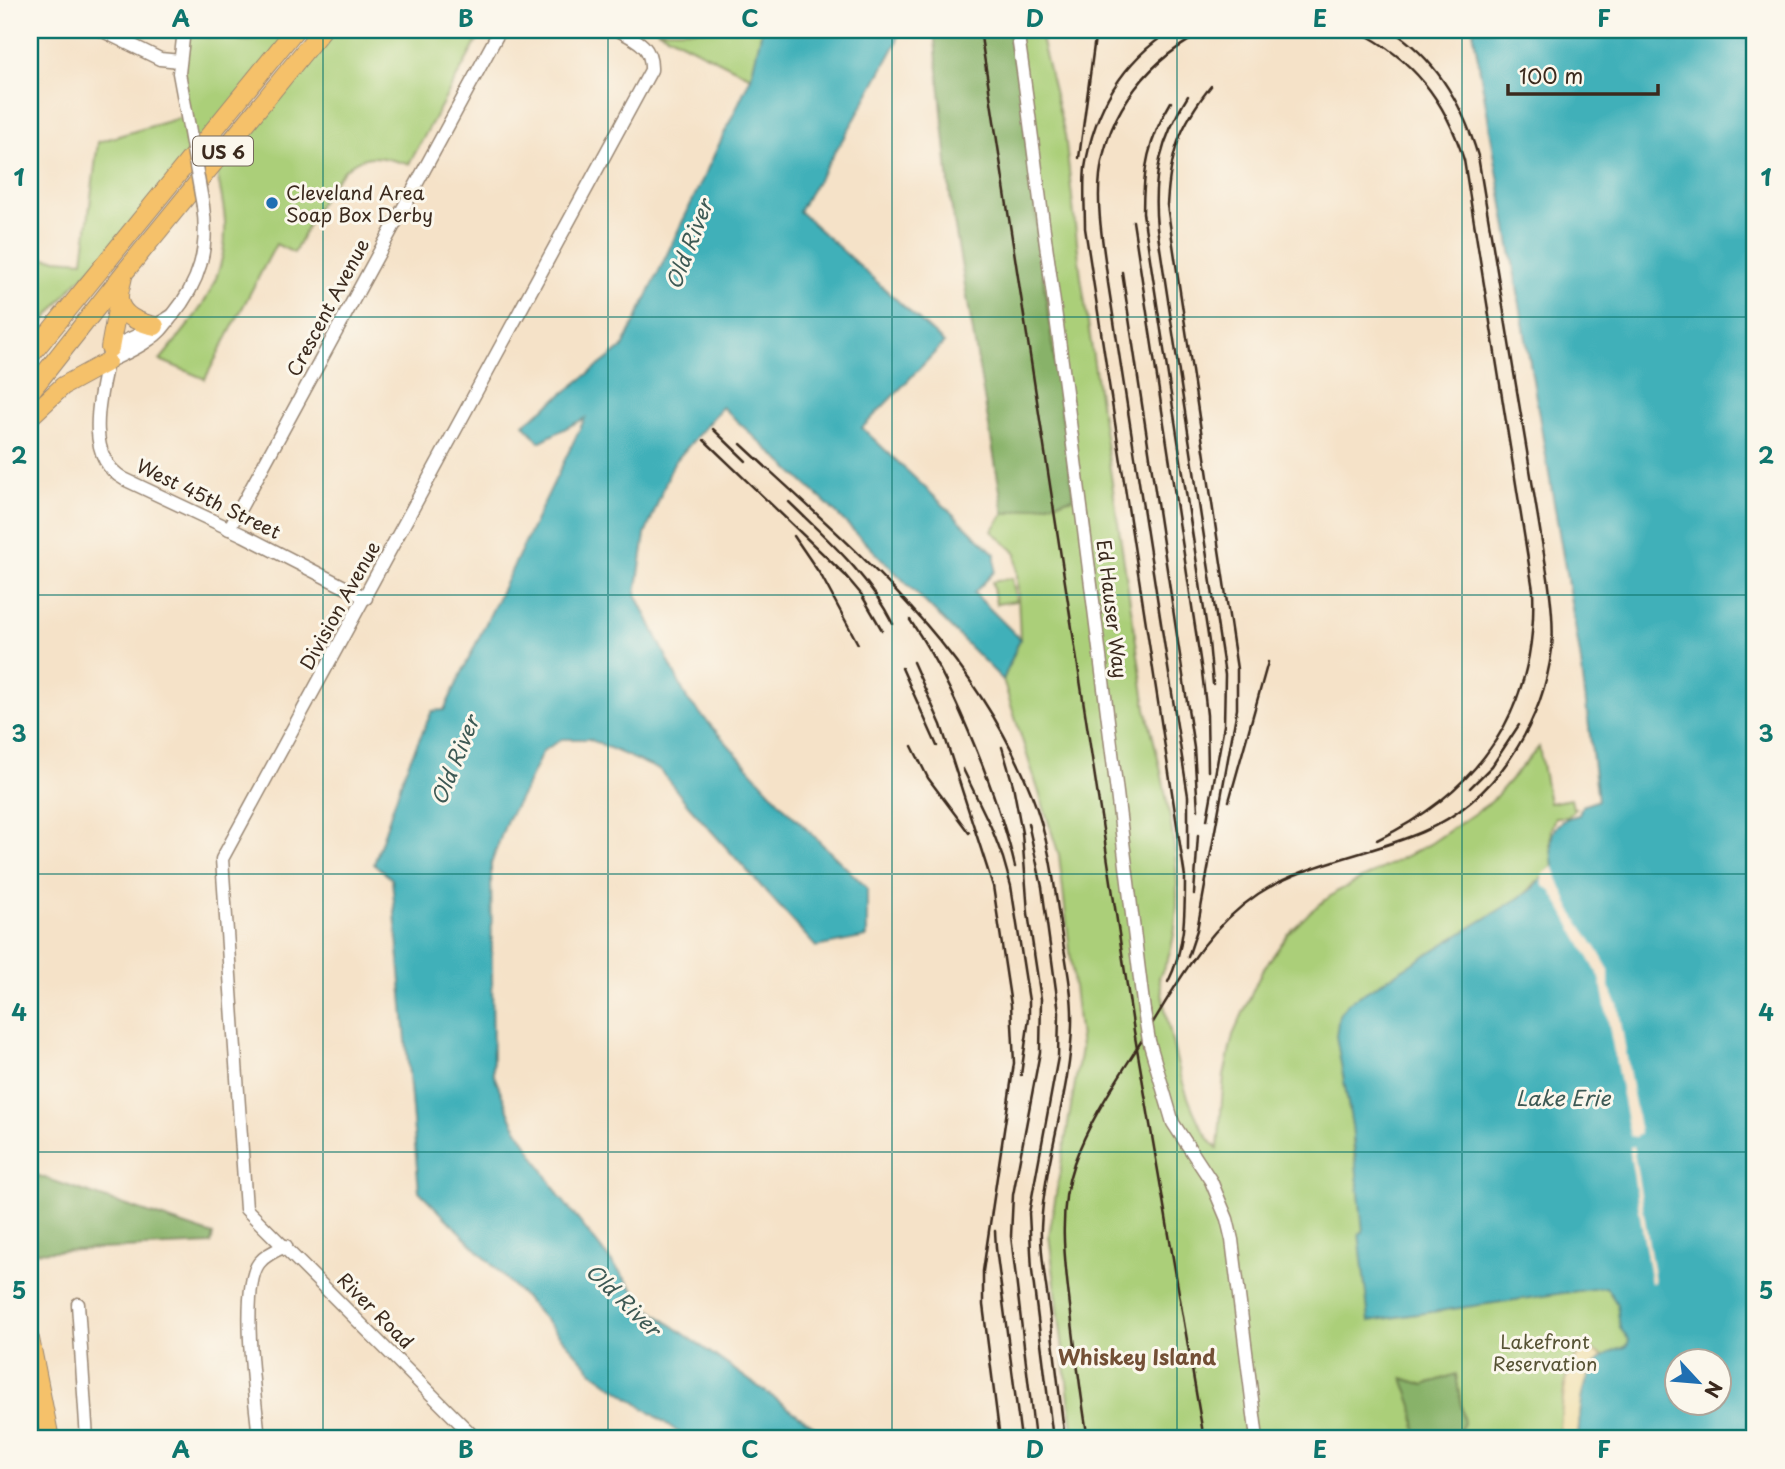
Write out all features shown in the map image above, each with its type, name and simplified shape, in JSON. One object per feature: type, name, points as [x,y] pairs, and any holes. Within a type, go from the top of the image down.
[{"type":"highway","name":"US 6","points":[[30,356],[295,30]]},
{"type":"highway","name":"US 6","points":[[30,392],[322,30]]},
{"type":"highway","points":[[30,338],[75,284],[125,236]]},
{"type":"highway","points":[[30,417],[64,386],[108,355],[124,273]]},
{"type":"highway","points":[[119,299],[133,320],[155,326]]},
{"type":"highway","points":[[30,1339],[50,1439]]},
{"type":"street","points":[[30,41],[31,30]]},
{"type":"street","points":[[101,30],[160,59],[180,61]]},
{"type":"street","points":[[108,355],[151,339],[161,331],[192,289],[203,260],[206,230],[203,206],[180,77],[184,30]]},
{"type":"street","name":"Crescent Avenue","points":[[229,528],[500,30]]},
{"type":"street","name":"Division Avenue","points":[[246,1209],[222,859],[651,70],[651,59],[643,43],[618,30]]},
{"type":"street","name":"Ed Hauser Way","points":[[1017,30],[1031,115],[1038,190],[1076,458],[1149,1041],[1173,1123],[1211,1181],[1227,1219],[1258,1439]]},
{"type":"street","points":[[108,355],[173,315]]},
{"type":"street","name":"West 45th Street","points":[[108,355],[97,433],[100,451],[109,467],[128,481],[229,528],[366,598]]},
{"type":"street","name":"River Road","points":[[246,1209],[286,1246],[476,1439]]},
{"type":"street","points":[[259,1439],[251,1350],[251,1285],[258,1264],[272,1252],[286,1246]]},
{"type":"street","points":[[78,1304],[87,1439]]},
{"type":"green space","points":[[258,30],[295,30],[125,236],[75,284],[30,338],[30,257],[83,261],[98,142],[186,116],[183,35],[248,41],[256,40]]},
{"type":"green space","name":"Cleveland Area Soap Box Derby","points":[[335,30],[483,30],[409,164],[376,157],[358,161],[346,169],[325,195],[294,253],[276,244],[205,379],[160,360],[207,297],[221,262],[225,243],[225,221],[217,173]]},
{"type":"green space","points":[[657,30],[762,30],[751,77]]},
{"type":"green space","points":[[934,30],[1008,30],[1020,82],[1044,285],[1074,498],[1004,514],[951,204]]},
{"type":"green space","name":"Lakefront Reservation","points":[[1008,30],[1039,30],[1065,135],[1081,277],[1146,708],[1174,845],[1176,918],[1171,950],[1159,977],[1179,1068],[1195,1115],[1218,1149],[1224,1076],[1233,1035],[1261,973],[1288,934],[1311,911],[1336,892],[1430,844],[1491,802],[1539,747],[1549,803],[1571,799],[1575,808],[1568,817],[1555,817],[1550,845],[1575,952],[1537,881],[1346,1091],[1349,1110],[1572,1073],[1577,1104],[1353,1141],[1355,1160],[1577,1124],[1582,1155],[1359,1192],[1364,1231],[1598,1255],[1666,1346],[1662,1346],[1662,1416],[1684,1416],[1698,1439],[1074,1439],[1049,1235],[1081,1048],[1059,855],[1003,680],[1020,639],[1016,553],[992,531],[1004,514],[1073,498],[1020,82]]},
{"type":"green space","points":[[1012,578],[1016,601],[996,604],[992,582]]},
{"type":"green space","points":[[30,1173],[213,1235],[211,1244],[34,1252],[30,1224]]},
{"type":"green space","points":[[1456,1374],[1464,1423],[1455,1439],[1417,1439],[1413,1406],[1403,1378],[1424,1385]]},
{"type":"sand","points":[[1588,1348],[1603,1356],[1587,1385],[1578,1439],[1559,1439],[1562,1402],[1568,1375],[1572,1363]]},
{"type":"water","name":"Old River","points":[[762,30],[899,30],[897,42],[855,119],[799,211],[944,343],[862,428],[995,554],[995,571],[974,593],[1020,639],[1003,680],[827,504],[722,407],[673,464],[645,535],[636,594],[687,699],[785,808],[867,888],[867,937],[816,947],[688,805],[660,770],[589,739],[562,739],[543,751],[507,820],[491,864],[493,1073],[513,1122],[560,1197],[649,1309],[832,1439],[688,1439],[594,1373],[526,1299],[419,1191],[392,879],[374,864],[405,771],[432,711],[444,710],[585,418],[539,442],[524,424],[623,347],[751,77]]},
{"type":"water","name":"Lake Erie","points":[[1473,30],[1755,30],[1755,1439],[1578,1439],[1583,1396],[1589,1375],[1601,1358],[1627,1346],[1629,1340],[1620,1328],[1617,1304],[1606,1287],[1369,1321],[1359,1233],[1363,1232],[1352,1126],[1336,1036],[1339,1015],[1348,1003],[1530,891],[1553,866],[1551,840],[1556,827],[1561,822],[1579,815],[1582,806],[1598,800],[1580,655]]},
{"type":"pier","points":[[1553,866],[1572,912],[1609,970],[1609,987],[1618,1005],[1640,1134],[1635,1137],[1630,1136],[1600,978],[1551,890],[1543,886],[1542,875]]},
{"type":"pier","points":[[1633,1146],[1655,1282],[1651,1283],[1629,1147]]},
{"type":"railway","points":[[980,30],[1134,1031],[1204,1439]]},
{"type":"railway","points":[[1079,158],[1096,30]]},
{"type":"railway","points":[[1168,982],[1181,944],[1185,877],[1085,228],[1084,190],[1089,147],[1103,107],[1113,89],[1139,56],[1172,30]]},
{"type":"railway","points":[[1188,850],[1188,796],[1108,283],[1099,189],[1104,151],[1122,108],[1135,88],[1168,55],[1209,30]]},
{"type":"railway","points":[[1356,30],[1394,54],[1424,83],[1447,118],[1464,160],[1533,590],[1532,632],[1525,671],[1513,707],[1496,740],[1473,770],[1446,796],[1414,820],[1377,840]]},
{"type":"railway","points":[[1088,1439],[1067,1276],[1064,1219],[1074,1163],[1110,1092],[1186,970],[1225,921],[1258,894],[1277,883],[1318,866],[1422,832],[1472,801],[1493,781],[1511,758],[1526,733],[1547,678],[1553,640],[1548,578],[1478,156],[1465,119],[1435,69],[1391,30]]},
{"type":"railway","points":[[1188,957],[1197,930],[1237,709],[1237,669],[1167,205],[1178,141],[1191,114],[1211,86]]},
{"type":"railway","points":[[1188,96],[1178,112],[1160,159],[1156,209],[1225,675],[1224,725],[1207,820]]},
{"type":"railway","points":[[1171,102],[1148,155],[1143,213],[1209,642],[1213,684]]},
{"type":"railway","points":[[1133,221],[1202,672],[1207,715],[1208,771]]},
{"type":"railway","points":[[1122,272],[1194,748],[1198,810]]},
{"type":"railway","points":[[713,429],[746,461]]},
{"type":"railway","points":[[704,440],[845,575],[861,594],[882,630]]},
{"type":"railway","points":[[741,444],[867,562],[944,645],[1007,740],[1037,809],[1053,874],[1072,1012],[1071,1050],[1047,1177],[1041,1228],[1065,1439]]},
{"type":"railway","points":[[789,502],[859,573],[893,624]]},
{"type":"railway","points":[[794,536],[822,577],[858,644]]},
{"type":"railway","points":[[910,620],[941,672],[967,727],[996,802],[1015,867]]},
{"type":"railway","points":[[913,662],[941,725],[993,886],[1011,1005],[1014,1063],[983,1271],[983,1305],[1000,1439]]},
{"type":"railway","points":[[1229,801],[1268,662]]},
{"type":"railway","points":[[902,668],[937,746]]},
{"type":"railway","points":[[1470,788],[1492,766],[1519,725]]},
{"type":"railway","points":[[912,746],[928,778],[969,833]]},
{"type":"railway","points":[[1002,747],[1013,785],[1022,833],[1028,913],[1041,999],[1040,1052],[1013,1195],[1011,1236],[1035,1439]]},
{"type":"railway","points":[[963,769],[991,827],[1011,886],[1029,1001],[1021,1075]]},
{"type":"railway","points":[[1028,823],[1042,887],[1059,1012],[1058,1057],[1029,1213],[1032,1271],[1053,1439]]},
{"type":"railway","points":[[1194,894],[1198,835]]},
{"type":"railway","points":[[995,1231],[1021,1439]]},
{"type":"place","name":"Cleveland Area Soap Box Derby","points":[[272,203]]},
{"type":"district","name":"Whiskey Island","points":[[1137,1356]]}]
